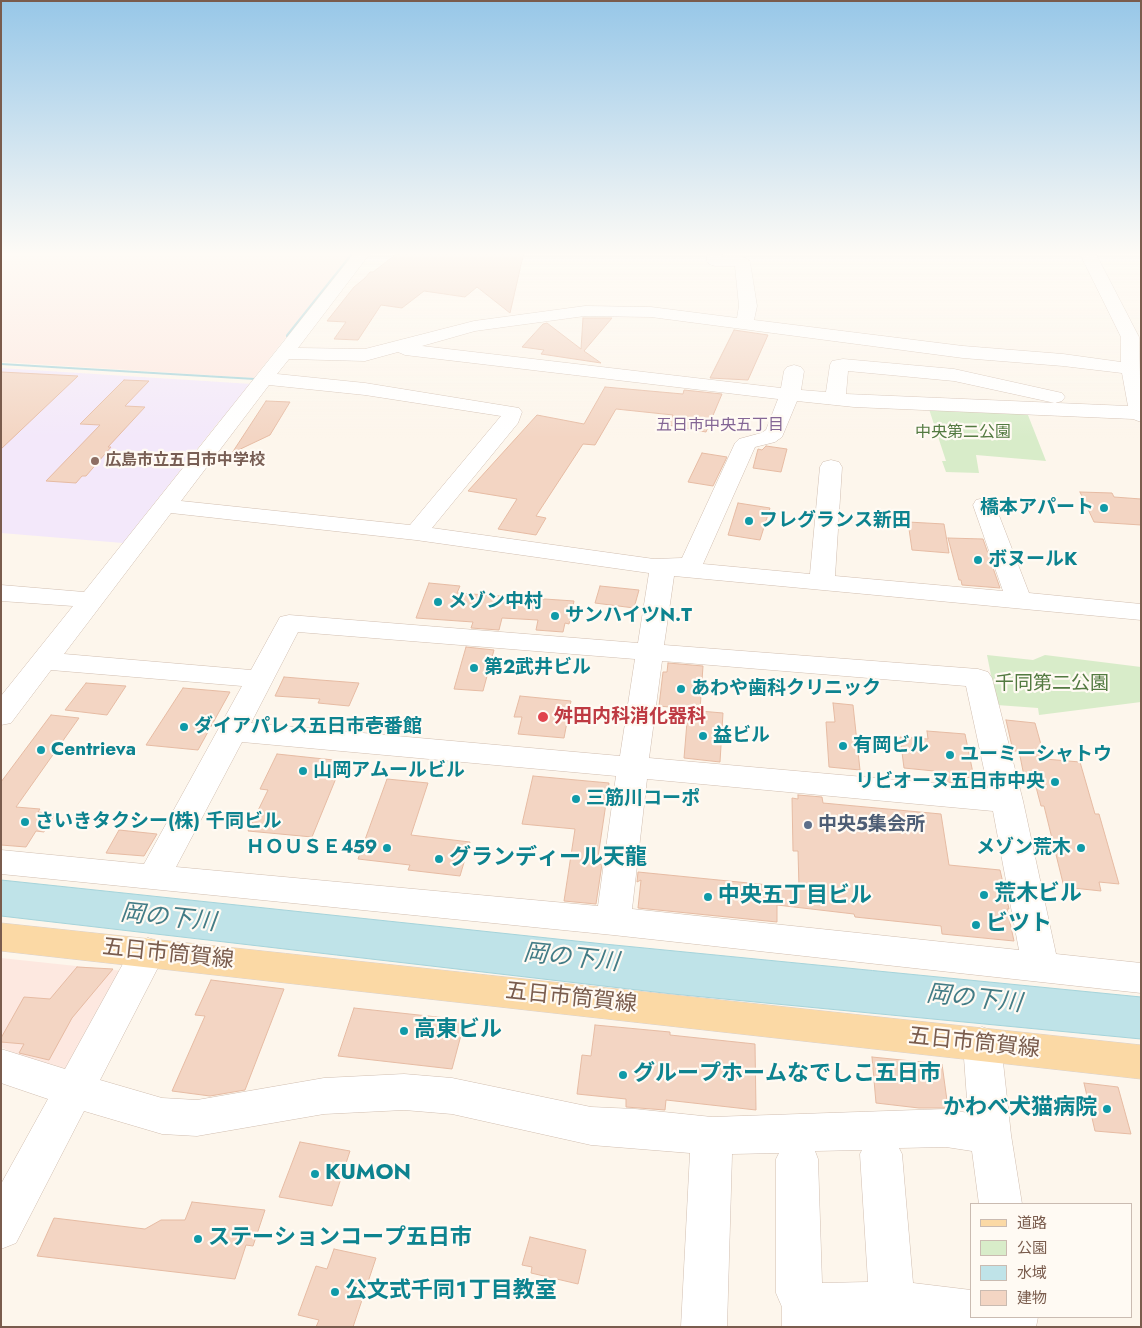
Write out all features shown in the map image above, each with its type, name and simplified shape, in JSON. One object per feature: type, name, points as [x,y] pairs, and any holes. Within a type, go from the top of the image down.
[{"type":"main road","name":"五日市筒賀線","points":[[1,937],[1141,1062]]},
{"type":"street","points":[[1,716],[315,314]]},
{"type":"street","points":[[285,353],[364,354],[474,326],[563,314]]},
{"type":"street","points":[[666,314],[981,354],[1063,360],[1134,371]]},
{"type":"street","points":[[744,324],[746,314]]},
{"type":"street","points":[[391,348],[792,383],[835,400],[1140,414],[1130,337],[1118,314]]},
{"type":"street","points":[[835,400],[839,366],[843,365],[954,375],[1054,396],[1081,405],[1089,411]]},
{"type":"street","points":[[265,379],[365,389],[512,412],[511,418],[416,533]]},
{"type":"street","points":[[613,921],[662,570],[666,567],[691,564],[746,443],[768,438],[775,433],[792,383]]},
{"type":"street","points":[[822,583],[831,467]]},
{"type":"street","points":[[984,505],[1019,601]]},
{"type":"street","points":[[166,506],[416,533],[666,567],[1141,612]]},
{"type":"street","points":[[1,593],[90,600]]},
{"type":"street","points":[[153,878],[289,623],[978,678],[1007,801],[1041,968]]},
{"type":"street","points":[[44,661],[260,679]]},
{"type":"street","points":[[232,731],[1007,801]]},
{"type":"street","points":[[1,862],[613,921],[1141,978]]},
{"type":"street","points":[[1,1228],[148,952]]},
{"type":"street","points":[[982,1044],[990,1135],[1000,1203]]},
{"type":"street","points":[[1,1066],[162,1116],[197,1118],[324,1096],[404,1092],[452,1096],[591,1126],[635,1128],[712,1136],[937,1128],[990,1135]]},
{"type":"street","points":[[704,1327],[712,1136]]},
{"type":"street","points":[[882,1154],[891,1286],[899,1315]]},
{"type":"street","points":[[797,1159],[799,1293],[805,1317],[970,1313]]},
{"type":"shaded area","points":[[1,314],[304,314],[254,378],[1,362]]},
{"type":"shaded area","name":"広島市立五日市中学校","points":[[1,368],[252,384],[224,420],[220,420],[123,543],[1,533]]},
{"type":"shaded area","points":[[1,958],[123,971],[66,1073],[1,1047]]},
{"type":"green space","name":"中央第二公園","points":[[928,406],[1026,410],[1046,461],[976,455],[979,473],[946,472],[942,461],[946,461]]},
{"type":"green space","name":"千同第二公園","points":[[987,655],[1033,660],[1045,655],[1141,667],[1141,702],[1039,715],[1038,708],[997,705]]},
{"type":"water","name":"岡の下川","points":[[1,880],[604,944],[1141,997],[1141,1039],[672,994],[1,916]]},
{"type":"building","points":[[333,314],[375,314],[358,340],[334,339],[346,322],[327,321]]},
{"type":"building","points":[[583,318],[612,318],[584,351],[601,363],[541,354],[544,350],[522,347],[543,324],[547,323],[581,349]]},
{"type":"building","points":[[734,330],[768,335],[748,380],[710,378]]},
{"type":"building","points":[[1,372],[78,376],[1,449]]},
{"type":"building","name":"広島市立五日市中学校","points":[[124,380],[149,381],[125,406],[145,407],[108,447],[111,447],[86,476],[82,476],[76,483],[46,481],[100,425],[80,424]]},
{"type":"building","points":[[605,387],[683,394],[684,390],[722,394],[706,432],[668,425],[673,415],[616,409],[595,445],[583,444],[536,516],[546,518],[536,535],[498,529],[517,499],[468,491],[537,415],[584,424]]},
{"type":"building","points":[[266,401],[290,402],[270,435],[232,453]]},
{"type":"building","points":[[766,446],[787,449],[781,472],[753,468],[758,449],[762,450]]},
{"type":"building","points":[[702,453],[727,457],[713,486],[688,482]]},
{"type":"building","name":"橋本アパート","points":[[1080,492],[1112,493],[1114,497],[1141,499],[1141,525],[1094,522]]},
{"type":"building","name":"フレグランス新田","points":[[738,503],[770,508],[760,540],[728,535]]},
{"type":"building","points":[[908,522],[944,524],[949,553],[912,550]]},
{"type":"building","name":"ボヌールK","points":[[948,538],[983,539],[1000,588],[962,585]]},
{"type":"building","points":[[429,583],[460,586],[457,593],[574,601],[569,624],[565,623],[563,632],[536,630],[538,620],[502,618],[499,630],[471,628],[473,622],[416,618]]},
{"type":"building","points":[[600,586],[639,590],[634,608],[595,603]]},
{"type":"building","name":"第２武井ビル","points":[[466,647],[494,650],[483,691],[454,689]]},
{"type":"building","name":"あわや歯科クリニック","points":[[668,663],[703,666],[700,710],[659,706],[663,672],[667,672]]},
{"type":"building","points":[[284,677],[359,683],[349,706],[318,703],[320,699],[275,696]]},
{"type":"building","name":"Centrieva","points":[[86,683],[126,686],[107,715],[65,710]]},
{"type":"building","name":"ダイアパレス五日市壱番館","points":[[183,688],[230,692],[198,750],[146,745]]},
{"type":"building","name":"舛田内科消化器科","points":[[520,696],[571,701],[564,738],[518,734],[522,717],[514,717]]},
{"type":"building","name":"有岡ビル","points":[[833,703],[853,705],[860,770],[829,767],[826,722],[835,722]]},
{"type":"building","name":"益ビル","points":[[688,710],[723,713],[720,762],[684,758]]},
{"type":"building","points":[[51,715],[79,718],[16,807],[40,809],[38,812],[55,814],[44,832],[36,831],[26,847],[1,845],[1,782]]},
{"type":"building","points":[[1006,720],[1035,723],[1045,759],[1080,762],[1095,814],[1099,814],[1119,884],[1099,882],[1101,891],[1064,887],[1044,806],[1041,806],[1036,787],[1026,786],[1019,751],[1013,751]]},
{"type":"building","name":"ユーミーシャトウ","points":[[927,731],[965,734],[974,778],[957,776],[958,783],[935,781],[934,771],[904,768],[900,737],[928,739]]},
{"type":"building","points":[[277,754],[343,761],[312,837],[248,831],[268,790],[260,789]]},
{"type":"building","points":[[533,776],[609,783],[597,864],[602,864],[596,904],[564,901],[575,829],[522,824]]},
{"type":"building","points":[[387,779],[428,783],[411,835],[470,842],[460,876],[408,870],[410,865],[358,859]]},
{"type":"building","points":[[798,795],[822,797],[823,803],[941,814],[949,865],[1000,870],[1014,941],[942,934],[941,926],[855,917],[854,914],[777,905],[777,922],[638,908],[641,880],[637,882],[638,872],[799,888],[798,851],[793,851],[792,798],[798,799]]},
{"type":"building","points":[[119,830],[157,834],[144,856],[106,853]]},
{"type":"building","points":[[77,967],[113,969],[72,1018],[49,1060],[19,1053],[24,1044],[1,1042],[1,1038],[24,997],[50,999]]},
{"type":"building","points":[[211,980],[284,989],[245,1090],[210,1096],[172,1091],[205,1016],[195,1015]]},
{"type":"building","name":"高東ビル","points":[[354,1008],[465,1020],[452,1069],[338,1056]]},
{"type":"building","points":[[595,1025],[670,1032],[670,1035],[755,1044],[756,1110],[666,1100],[665,1110],[626,1107],[626,1099],[577,1094],[582,1055],[591,1056]]},
{"type":"building","points":[[872,1057],[942,1064],[948,1108],[919,1108],[876,1103]]},
{"type":"building","name":"かわべ犬猫病院","points":[[1084,1083],[1118,1087],[1131,1134],[1095,1131]]},
{"type":"building","name":"KUMON","points":[[300,1142],[350,1151],[332,1206],[279,1197]]},
{"type":"building","name":"ステーションコープ五日市","points":[[192,1202],[265,1210],[253,1246],[246,1245],[235,1279],[37,1256],[54,1218],[145,1229],[161,1220],[185,1220]]},
{"type":"building","points":[[530,1237],[586,1250],[578,1284],[531,1273],[532,1267],[522,1265]]},
{"type":"building","name":"公文式千同１丁目教室","points":[[334,1249],[376,1258],[353,1327],[316,1327],[319,1320],[298,1315],[316,1266],[327,1269]]},
{"type":"waterway","points":[[288,336],[305,314]]},
{"type":"waterway","points":[[1,364],[255,379]]},
{"type":"place","name":"広島市立五日市中学校","points":[[95,461]]},
{"type":"place","name":"橋本アパート","points":[[1104,508]]},
{"type":"place","name":"フレグランス新田","points":[[749,521]]},
{"type":"place","name":"ボヌールK","points":[[978,560]]},
{"type":"place","name":"メゾン中村","points":[[438,602]]},
{"type":"place","name":"サンハイツN.T","points":[[555,616]]},
{"type":"place","name":"第２武井ビル","points":[[474,668]]},
{"type":"place","name":"あわや歯科クリニック","points":[[681,689]]},
{"type":"place","name":"舛田内科消化器科","points":[[543,717]]},
{"type":"place","name":"ダイアパレス五日市壱番館","points":[[184,727]]},
{"type":"place","name":"益ビル","points":[[703,736]]},
{"type":"place","name":"有岡ビル","points":[[843,746]]},
{"type":"place","name":"Centrieva","points":[[41,750]]},
{"type":"place","name":"ユーミーシャトウ","points":[[950,755]]},
{"type":"place","name":"山岡アムールビル","points":[[303,771]]},
{"type":"place","name":"リビオーヌ五日市中央","points":[[1055,782]]},
{"type":"place","name":"三筋川コーポ","points":[[576,799]]},
{"type":"place","name":"さいきタクシー(株) 千同ビル","points":[[25,822]]},
{"type":"place","name":"中央５集会所","points":[[808,825]]},
{"type":"place","name":"ＨＯＵＳＥ４５９","points":[[387,848]]},
{"type":"place","name":"メゾン荒木","points":[[1081,848]]},
{"type":"place","name":"グランディール天龍","points":[[439,859]]},
{"type":"place","name":"荒木ビル","points":[[984,895]]},
{"type":"place","name":"中央五丁目ビル","points":[[708,897]]},
{"type":"place","name":"ビツト","points":[[976,925]]},
{"type":"place","name":"高東ビル","points":[[404,1031]]},
{"type":"place","name":"グループホームなでしこ五日市","points":[[623,1075]]},
{"type":"place","name":"かわべ犬猫病院","points":[[1107,1109]]},
{"type":"place","name":"KUMON","points":[[315,1174]]},
{"type":"place","name":"ステーションコープ五日市","points":[[198,1239]]},
{"type":"place","name":"公文式千同１丁目教室","points":[[335,1292]]},
{"type":"district","name":"五日市中央五丁目","points":[[720,426]]}]
